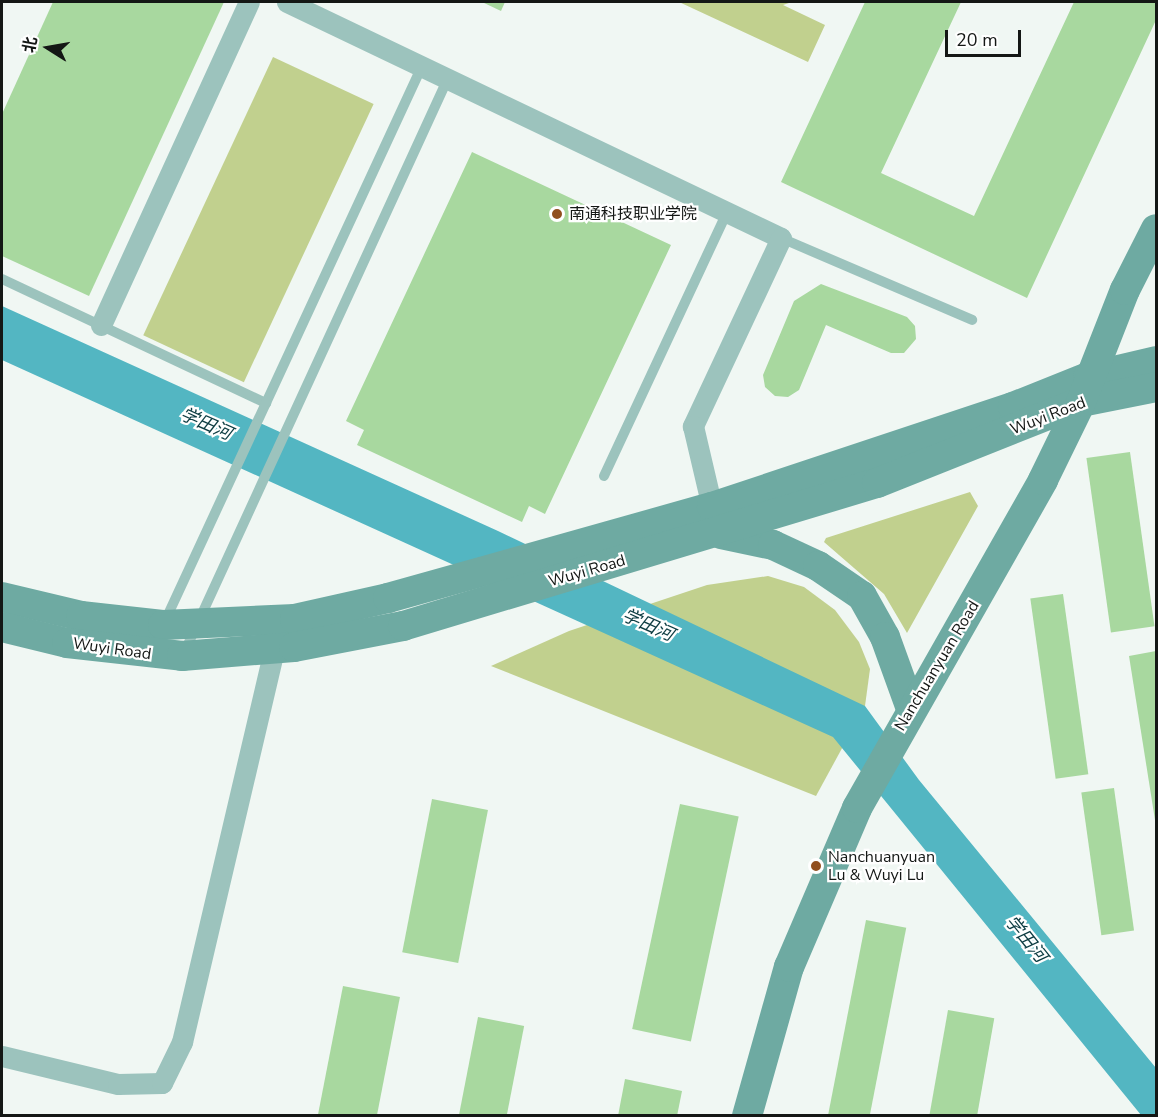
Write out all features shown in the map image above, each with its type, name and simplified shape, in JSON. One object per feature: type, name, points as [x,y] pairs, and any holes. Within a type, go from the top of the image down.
[{"type":"main road","name":"Nanchuanyuan Road","points":[[747,1116],[789,967],[857,808],[904,722],[998,561],[1084,389],[1156,229]]},
{"type":"main road","name":"Wuyi Road","points":[[2,597],[81,616],[270,635],[295,619],[564,548],[715,520],[877,483],[1084,389],[1156,361]]},
{"type":"main road","name":"Wuyi Road","points":[[1084,389],[1156,387]]},
{"type":"main road","name":"Wuyi Road","points":[[2,627],[149,656],[182,656],[270,635],[403,626],[598,567],[715,520]]},
{"type":"main road","points":[[715,520],[818,566],[862,596],[885,637],[904,722]]},
{"type":"street","points":[[101,325],[249,2]]},
{"type":"street","points":[[288,2],[424,64],[781,238],[693,426],[715,520]]},
{"type":"street","points":[[2,1056],[118,1084],[162,1083],[182,1042],[270,635]]},
{"type":"lane","points":[[149,656],[424,64]]},
{"type":"lane","points":[[182,656],[449,76]]},
{"type":"lane","points":[[604,476],[726,212]]},
{"type":"lane","points":[[781,238],[972,320]]},
{"type":"lane","points":[[2,279],[266,403]]},
{"type":"green space","points":[[679,2],[792,2],[783,5],[825,25],[808,62]]},
{"type":"green space","points":[[273,57],[374,104],[244,382],[143,335]]},
{"type":"green space","points":[[970,492],[978,506],[907,633],[884,594],[824,542],[826,538]]},
{"type":"green space","points":[[768,576],[804,587],[835,610],[859,642],[870,669],[865,706],[816,796],[491,666],[569,631],[707,585]]},
{"type":"water","name":"学田河","points":[[2,306],[498,531],[865,706],[919,780],[1156,1068],[1156,1115],[1141,1115],[833,737],[2,360]]},
{"type":"building","points":[[53,2],[224,2],[89,296],[2,256],[2,114]]},
{"type":"building","points":[[482,2],[505,2],[501,11]]},
{"type":"building","points":[[865,2],[961,2],[881,173],[974,216],[1074,2],[1156,2],[1156,20],[1027,298],[781,182]]},
{"type":"building","points":[[472,152],[671,245],[545,514],[529,506],[522,522],[357,445],[364,430],[346,421]]},
{"type":"building","points":[[821,284],[907,317],[915,326],[916,339],[904,353],[891,353],[826,325],[799,390],[788,397],[775,396],[765,387],[763,375],[794,301]]},
{"type":"building","points":[[1130,452],[1154,626],[1111,632],[1086,458]]},
{"type":"building","points":[[1063,594],[1088,774],[1056,779],[1030,599]]},
{"type":"building","points":[[1156,651],[1156,820],[1155,820],[1129,656]]},
{"type":"building","points":[[1114,788],[1134,931],[1101,935],[1081,793]]},
{"type":"building","points":[[432,799],[488,810],[458,963],[402,952]]},
{"type":"building","points":[[680,804],[739,816],[691,1041],[632,1029]]},
{"type":"building","points":[[866,920],[906,928],[870,1116],[828,1116]]},
{"type":"building","points":[[343,986],[400,997],[377,1116],[318,1116]]},
{"type":"building","points":[[948,1010],[994,1018],[977,1116],[929,1116]]},
{"type":"building","points":[[478,1017],[524,1026],[507,1116],[459,1116]]},
{"type":"building","points":[[625,1079],[682,1091],[677,1116],[618,1116]]},
{"type":"place","name":"南通科技职业学院","points":[[557,214]]},
{"type":"place","name":"Nanchuanyuan Lu & Wuyi Lu","points":[[816,866]]}]
